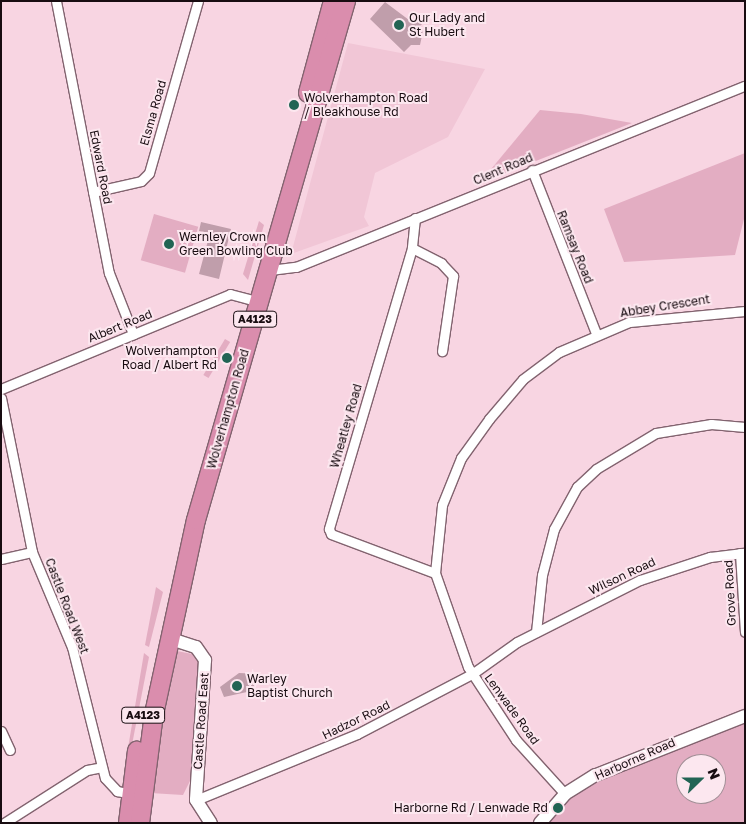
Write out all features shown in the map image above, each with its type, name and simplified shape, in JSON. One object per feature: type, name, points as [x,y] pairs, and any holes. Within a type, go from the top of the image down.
[{"type":"highway","name":"Wolverhampton Road","points":[[128,823],[136,794],[164,637],[213,417],[249,299],[333,1]]},
{"type":"highway","name":"Wolverhampton Road","points":[[164,637],[346,1]]},
{"type":"highway","points":[[249,299],[270,270]]},
{"type":"highway","name":"Wolverhampton Road","points":[[136,794],[140,823]]},
{"type":"street","name":"Edward Road","points":[[56,1],[108,273],[133,334]]},
{"type":"street","name":"Elsma Road","points":[[93,192],[141,181],[150,173],[198,1]]},
{"type":"street","name":"Clent Road","points":[[270,270],[296,267],[532,170],[745,86]]},
{"type":"street","name":"Ramsay Road","points":[[532,170],[596,333]]},
{"type":"street","name":"Wheatley Road","points":[[415,218],[412,248],[329,529],[331,534],[435,573]]},
{"type":"street","points":[[412,248],[441,263],[453,276],[442,350]]},
{"type":"street","name":"Albert Road","points":[[1,389],[230,294],[249,299]]},
{"type":"street","name":"Abbey Crescent","points":[[435,573],[442,505],[461,458],[523,379],[559,352],[596,333],[656,318],[745,311]]},
{"type":"street","name":"Castle Road West","points":[[1,398],[32,552],[72,648],[102,767],[109,786],[136,794]]},
{"type":"street","points":[[536,632],[547,548],[564,507],[589,475],[614,454],[656,433],[711,424],[745,427]]},
{"type":"street","points":[[1,559],[32,552]]},
{"type":"street","name":"Wilson Road","points":[[517,642],[667,569],[743,553]]},
{"type":"street","name":"Grove Road","points":[[743,553],[745,632]]},
{"type":"street","name":"Lenwade Road","points":[[435,573],[472,674],[516,740],[564,794]]},
{"type":"street","name":"Castle Road East","points":[[164,637],[196,647],[205,660],[196,800]]},
{"type":"street","name":"Hadzor Road","points":[[196,800],[357,734],[472,674],[517,642]]},
{"type":"street","name":"Harborne Road","points":[[540,823],[564,794],[629,759],[745,716]]},
{"type":"street","points":[[2,736],[10,750]]},
{"type":"street","points":[[4,823],[87,770],[102,767]]},
{"type":"street","points":[[196,800],[211,823]]},
{"type":"shaded area","points":[[348,43],[485,69],[448,137],[375,173],[364,217],[369,226],[291,254]]},
{"type":"shaded area","points":[[540,110],[581,114],[632,123],[488,180],[487,174]]},
{"type":"shaded area","points":[[745,153],[745,215],[735,255],[624,262],[604,209]]},
{"type":"shaded area","name":"Wernley Crown Green Bowling Club","points":[[154,214],[198,227],[185,273],[141,260]]},
{"type":"shaded area","points":[[259,221],[264,225],[248,280],[243,274]]},
{"type":"shaded area","points":[[225,339],[230,342],[209,378],[203,375]]},
{"type":"shaded area","points":[[156,587],[163,592],[149,647],[145,645]]},
{"type":"shaded area","points":[[177,651],[192,654],[200,666],[191,779],[183,795],[150,793],[171,658]]},
{"type":"shaded area","points":[[144,653],[149,657],[124,786],[127,754]]},
{"type":"shaded area","points":[[745,721],[745,823],[544,823],[566,799],[607,777]]},
{"type":"building","name":"Our Lady and St Hubert","points":[[385,2],[413,23],[422,13],[427,17],[419,28],[423,31],[420,45],[411,45],[404,52],[370,19]]},
{"type":"building","points":[[201,222],[231,229],[219,279],[199,274],[210,233],[199,231]]},
{"type":"building","name":"Warley Baptist Church","points":[[239,673],[260,674],[260,680],[247,692],[224,697],[220,687]]},
{"type":"place","name":"Our Lady and St Hubert","points":[[399,25]]},
{"type":"place","name":"Wolverhampton Road / Bleakhouse Rd","points":[[294,105]]},
{"type":"place","name":"Wernley Crown Green Bowling Club","points":[[169,244]]},
{"type":"place","name":"Wolverhampton Road / Albert Rd","points":[[227,358]]},
{"type":"place","name":"Warley Baptist Church","points":[[237,686]]},
{"type":"place","name":"Harborne Rd / Lenwade Rd","points":[[558,808]]}]
